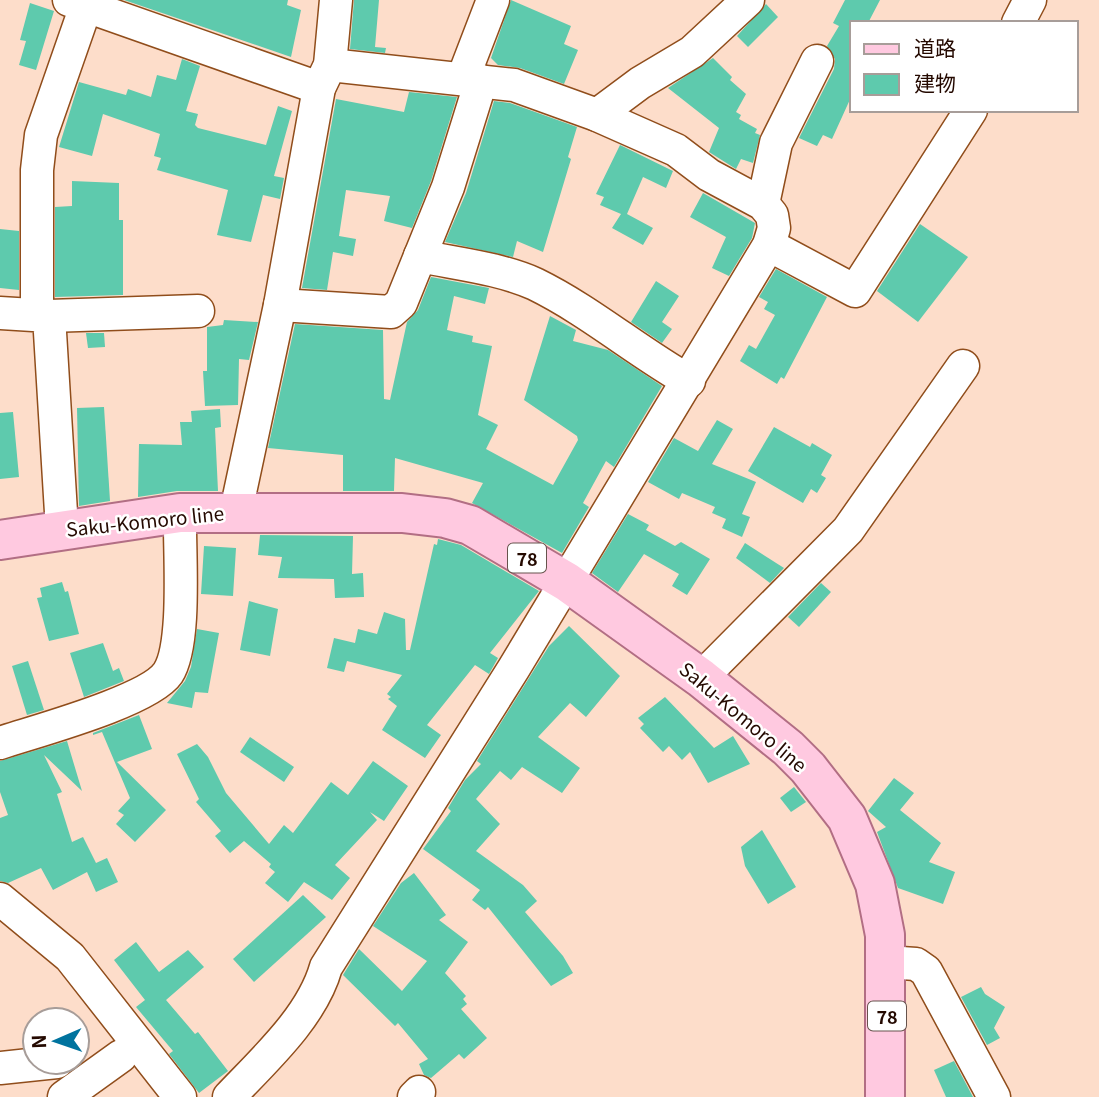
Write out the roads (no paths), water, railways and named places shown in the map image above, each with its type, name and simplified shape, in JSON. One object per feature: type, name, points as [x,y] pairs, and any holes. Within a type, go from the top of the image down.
[{"type":"main road","name":"Saku-Komoro line","points":[[0,540],[180,513],[402,513],[445,518],[485,532],[567,582],[701,678],[788,748],[808,768],[847,818],[875,884],[886,962],[886,1097]]},
{"type":"street","points":[[236,511],[325,76],[336,0]]},
{"type":"street","points":[[280,305],[391,312],[401,303],[448,187],[493,0]]},
{"type":"street","points":[[597,115],[640,83],[692,52],[748,0]]},
{"type":"street","points":[[1019,21],[1030,0]]},
{"type":"street","points":[[62,529],[43,315],[37,170],[41,135],[77,3],[325,76],[472,79],[514,85],[597,115],[676,150],[709,175],[762,204],[772,215],[774,228],[769,245],[567,582],[326,967],[320,988],[296,1022],[229,1097]]},
{"type":"street","points":[[762,204],[776,143],[817,61]]},
{"type":"street","points":[[769,245],[855,291],[970,112]]},
{"type":"street","points":[[420,256],[510,275],[535,285],[598,319],[645,356],[689,381]]},
{"type":"street","points":[[0,313],[43,315],[198,311]]},
{"type":"street","points":[[701,678],[848,530],[962,366]]},
{"type":"street","points":[[0,743],[139,695],[168,673],[176,651],[179,626],[180,513]]},
{"type":"street","points":[[0,899],[70,957],[131,1051],[180,1097]]},
{"type":"street","points":[[886,962],[916,964],[926,971],[994,1097]]},
{"type":"street","points":[[91,1058],[131,1051]]},
{"type":"street","points":[[64,1097],[131,1051]]},
{"type":"street","points":[[0,1068],[21,1066]]}]
